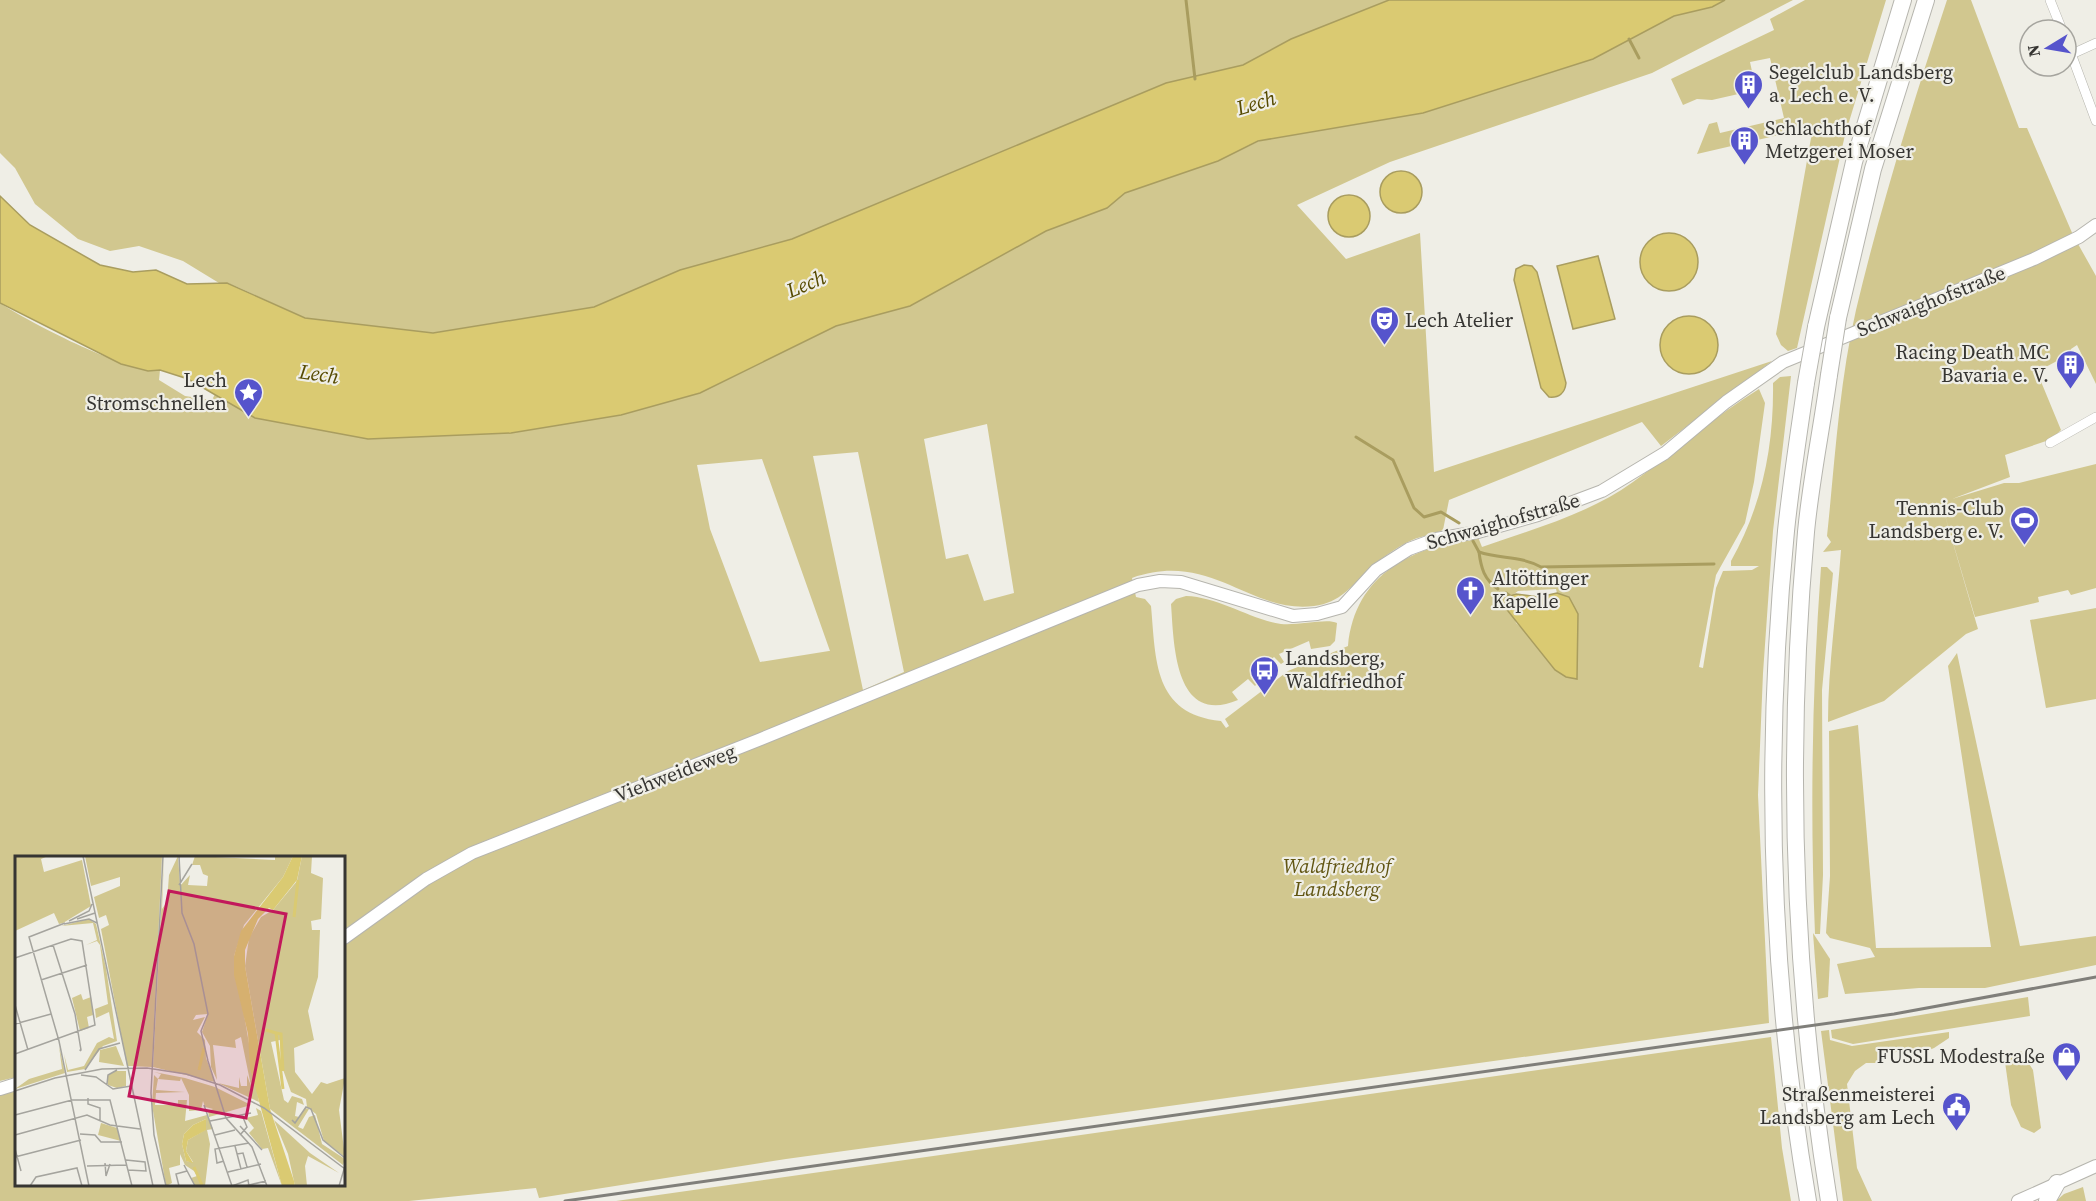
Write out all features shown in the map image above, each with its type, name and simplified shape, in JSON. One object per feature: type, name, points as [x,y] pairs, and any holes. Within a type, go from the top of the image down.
[{"type":"highway","points":[[1808,1201],[1790,1081],[1782,1002],[1773,800],[1776,679],[1786,531],[1816,327],[1854,162],[1903,0]]},
{"type":"highway","points":[[1829,1201],[1811,1078],[1801,968],[1794,801],[1796,681],[1807,530],[1838,318],[1873,169],[1925,1]]},
{"type":"highway","points":[[2047,1201],[2057,1183]]},
{"type":"street","points":[[2050,0],[2057,18]]},
{"type":"street","points":[[2078,51],[2096,43]]},
{"type":"street","points":[[2078,71],[2096,121]]},
{"type":"street","name":"Schwaighofstraße","points":[[1021,632],[1115,594],[1160,581],[1202,586],[1293,616],[1317,614],[1342,607],[1376,570],[1409,549],[1436,539],[1478,532],[1538,515],[1602,491],[1665,453],[1726,402],[1783,362],[2034,259],[2079,237],[2096,225]]},
{"type":"street","points":[[2050,443],[2096,417]]},
{"type":"street","name":"Viehweideweg","points":[[345,937],[426,879],[472,853],[761,739],[1021,632]]},
{"type":"street","points":[[0,1089],[15,1084]]},
{"type":"street","points":[[2018,1201],[2096,1166]]},
{"type":"green space","points":[[0,0],[1389,0],[1291,39],[1243,66],[1166,83],[792,239],[680,270],[594,307],[433,333],[305,318],[228,283],[219,283],[183,261],[139,246],[110,251],[78,239],[35,204],[15,168],[0,153]]},
{"type":"green space","name":"Waldfriedhof Landsberg","points":[[1725,0],[1793,0],[1652,73],[1390,162],[1297,205],[1346,259],[1420,233],[1434,472],[1772,361],[1661,446],[1642,422],[1449,500],[1443,530],[1398,547],[1383,557],[1339,597],[1323,604],[1291,606],[1269,601],[1207,577],[1185,572],[1160,571],[1132,578],[1136,597],[1145,599],[1151,606],[1157,664],[1170,696],[1182,708],[1199,716],[1221,721],[1226,728],[1229,726],[1225,719],[1288,671],[1348,646],[1353,621],[1362,600],[1375,582],[1391,568],[1431,548],[1454,542],[1478,537],[1482,547],[1560,520],[1598,503],[1633,482],[1711,422],[1759,389],[1765,403],[1754,482],[1745,523],[1716,575],[1699,667],[1703,668],[1716,588],[1723,571],[1752,570],[1759,566],[1731,566],[1731,561],[1751,519],[1764,475],[1771,430],[1773,383],[1780,377],[1791,376],[1773,531],[1763,673],[1758,795],[1769,1023],[786,1159],[539,1198],[536,1188],[409,1201],[0,1201],[0,1094],[15,1089],[15,1186],[345,1186],[345,856],[15,856],[15,1077],[0,1081],[0,303],[79,345],[125,364],[160,370],[159,380],[185,396],[212,400],[215,394],[255,418],[320,429],[511,433],[621,415],[700,393],[836,326],[910,306],[1046,231],[1107,208],[1125,193],[1218,161],[1259,141],[1423,113],[1593,59],[1674,16],[1712,7]],"holes":[[[987,424],[1014,593],[984,601],[968,554],[946,559],[924,439]],[[858,452],[904,672],[863,690],[813,456]],[[762,459],[830,651],[760,662],[710,529],[697,465]],[[1556,589],[1557,593],[1569,597],[1577,650],[1577,678],[1516,623],[1510,597],[1518,591]]]},
{"type":"green space","points":[[1805,0],[1886,0],[1845,135],[1797,348],[1788,351],[1781,345],[1776,334],[1813,127],[1697,154],[1709,124],[1717,122],[1720,133],[1784,118],[1770,58],[1750,62],[1756,90],[1712,100],[1697,99],[1683,105],[1671,79],[1774,30],[1770,19]]},
{"type":"green space","points":[[1947,0],[1971,0],[2019,128],[2027,128],[2073,235],[2096,276],[2096,384],[2077,345],[2071,349],[2070,354],[2042,369],[2042,384],[2061,430],[2052,439],[2005,455],[2010,477],[1952,499],[2004,483],[2019,483],[2096,464],[2096,588],[2071,595],[2068,590],[2038,597],[2039,602],[1975,617],[1941,502],[1978,629],[1966,634],[1884,701],[1828,722],[1831,658],[1841,550],[1823,552],[1831,542],[1827,536],[1845,366],[1856,310],[1876,232]]},
{"type":"green space","points":[[1821,567],[1827,567],[1833,573],[1822,690],[1823,875],[1820,934],[1815,934],[1813,750]]},
{"type":"green space","points":[[1186,596],[1210,600],[1257,618],[1281,624],[1326,621],[1337,623],[1335,641],[1330,646],[1311,649],[1309,641],[1279,654],[1284,662],[1281,664],[1274,657],[1251,677],[1257,684],[1255,686],[1248,679],[1232,692],[1238,700],[1217,705],[1201,702],[1189,692],[1182,677],[1174,639],[1171,604],[1176,599]]},
{"type":"green space","points":[[2096,608],[2096,699],[2046,708],[2030,620]]},
{"type":"green space","points":[[1957,653],[2020,946],[2096,936],[2096,965],[1985,988],[1919,988],[1845,994],[1837,964],[1875,957],[1870,948],[1830,938],[1826,933],[1830,876],[1829,731],[1858,725],[1876,948],[1991,947],[1948,666]]},
{"type":"green space","points":[[1813,933],[1830,959],[1828,997],[1818,999]]},
{"type":"green space","points":[[2028,997],[2030,1016],[1853,1044],[1832,1038],[1831,1030]]},
{"type":"green space","points":[[1829,1030],[1830,1040],[1852,1046],[1949,1032],[1949,1038],[1934,1048],[1913,1057],[1900,1051],[1883,1055],[1878,1063],[1866,1063],[1855,1071],[1847,1084],[1857,1168],[1872,1201],[1843,1201],[1821,1031]]},
{"type":"green space","points":[[1771,1037],[1782,1148],[1791,1201],[616,1201]]},
{"type":"green space","points":[[2021,1051],[2033,1070],[2041,1128],[2034,1133],[2021,1127],[2011,1105],[2005,1062]]},
{"type":"green space","points":[[2083,1187],[2086,1201],[2056,1201],[2064,1194]]},
{"type":"water","name":"Lech","points":[[1389,0],[1725,0],[1712,7],[1674,16],[1593,59],[1423,113],[1258,141],[1218,161],[1125,193],[1107,208],[1046,231],[910,306],[836,326],[700,393],[621,415],[511,433],[368,439],[255,418],[188,379],[160,370],[148,371],[121,364],[0,303],[0,196],[30,225],[100,265],[133,272],[156,270],[187,284],[227,283],[305,318],[433,333],[594,307],[680,270],[792,239],[1166,83],[1243,65],[1291,39]]},
{"type":"water","points":[[1401,171],[1416,177],[1422,192],[1416,207],[1401,213],[1386,207],[1380,192],[1386,177]]},
{"type":"water","points":[[1349,195],[1364,201],[1370,216],[1364,231],[1349,237],[1334,231],[1328,216],[1334,201]]},
{"type":"water","points":[[1663,233],[1675,233],[1690,241],[1698,256],[1698,268],[1690,283],[1675,291],[1663,291],[1648,283],[1640,268],[1640,256],[1648,241]]},
{"type":"water","points":[[1598,256],[1615,319],[1573,329],[1557,266]]},
{"type":"water","points":[[1524,265],[1532,266],[1537,272],[1566,383],[1563,392],[1556,397],[1549,397],[1541,388],[1514,280],[1516,269]]},
{"type":"water","points":[[1683,316],[1695,316],[1710,324],[1718,339],[1718,351],[1710,366],[1695,374],[1683,374],[1668,366],[1660,351],[1660,339],[1668,324]]},
{"type":"water","points":[[1557,593],[1569,597],[1578,614],[1577,679],[1566,677],[1555,670],[1508,611],[1510,596],[1516,594],[1539,597]]},
{"type":"waterway","points":[[1186,0],[1195,79]]},
{"type":"waterway","points":[[1629,39],[1639,58]]},
{"type":"waterway","points":[[1356,437],[1393,460],[1414,508],[1424,517],[1441,512],[1459,523]]},
{"type":"waterway","points":[[1473,541],[1479,552],[1526,561],[1541,567],[1714,564]]},
{"type":"waterway","points":[[1479,552],[1484,573],[1498,589]]},
{"type":"waterway","points":[[1506,593],[1510,596]]},
{"type":"railway","points":[[565,1201],[1894,1014],[2096,977]]},
{"type":"place","name":"Segelclub Landsberg a. Lech e. V.","points":[[1748,110]]},
{"type":"place","name":"Schlachthof Metzgerei Moser","points":[[1744,166]]},
{"type":"place","name":"Lech Atelier","points":[[1384,346]]},
{"type":"place","name":"Racing Death MC Bavaria e. V.","points":[[2070,390]]},
{"type":"place","name":"Lech Stromschnellen","points":[[248,418]]},
{"type":"place","name":"Tennis-Club Landsberg e. V.","points":[[2025,546]]},
{"type":"place","name":"Altöttinger Kapelle","points":[[1471,616]]},
{"type":"place","name":"Landsberg, Waldfriedhof","points":[[1264,696]]},
{"type":"place","name":"FUSSL Modestraße","points":[[2066,1082]]},
{"type":"place","name":"Straßenmeisterei Landsberg am Lech","points":[[1956,1132]]}]
